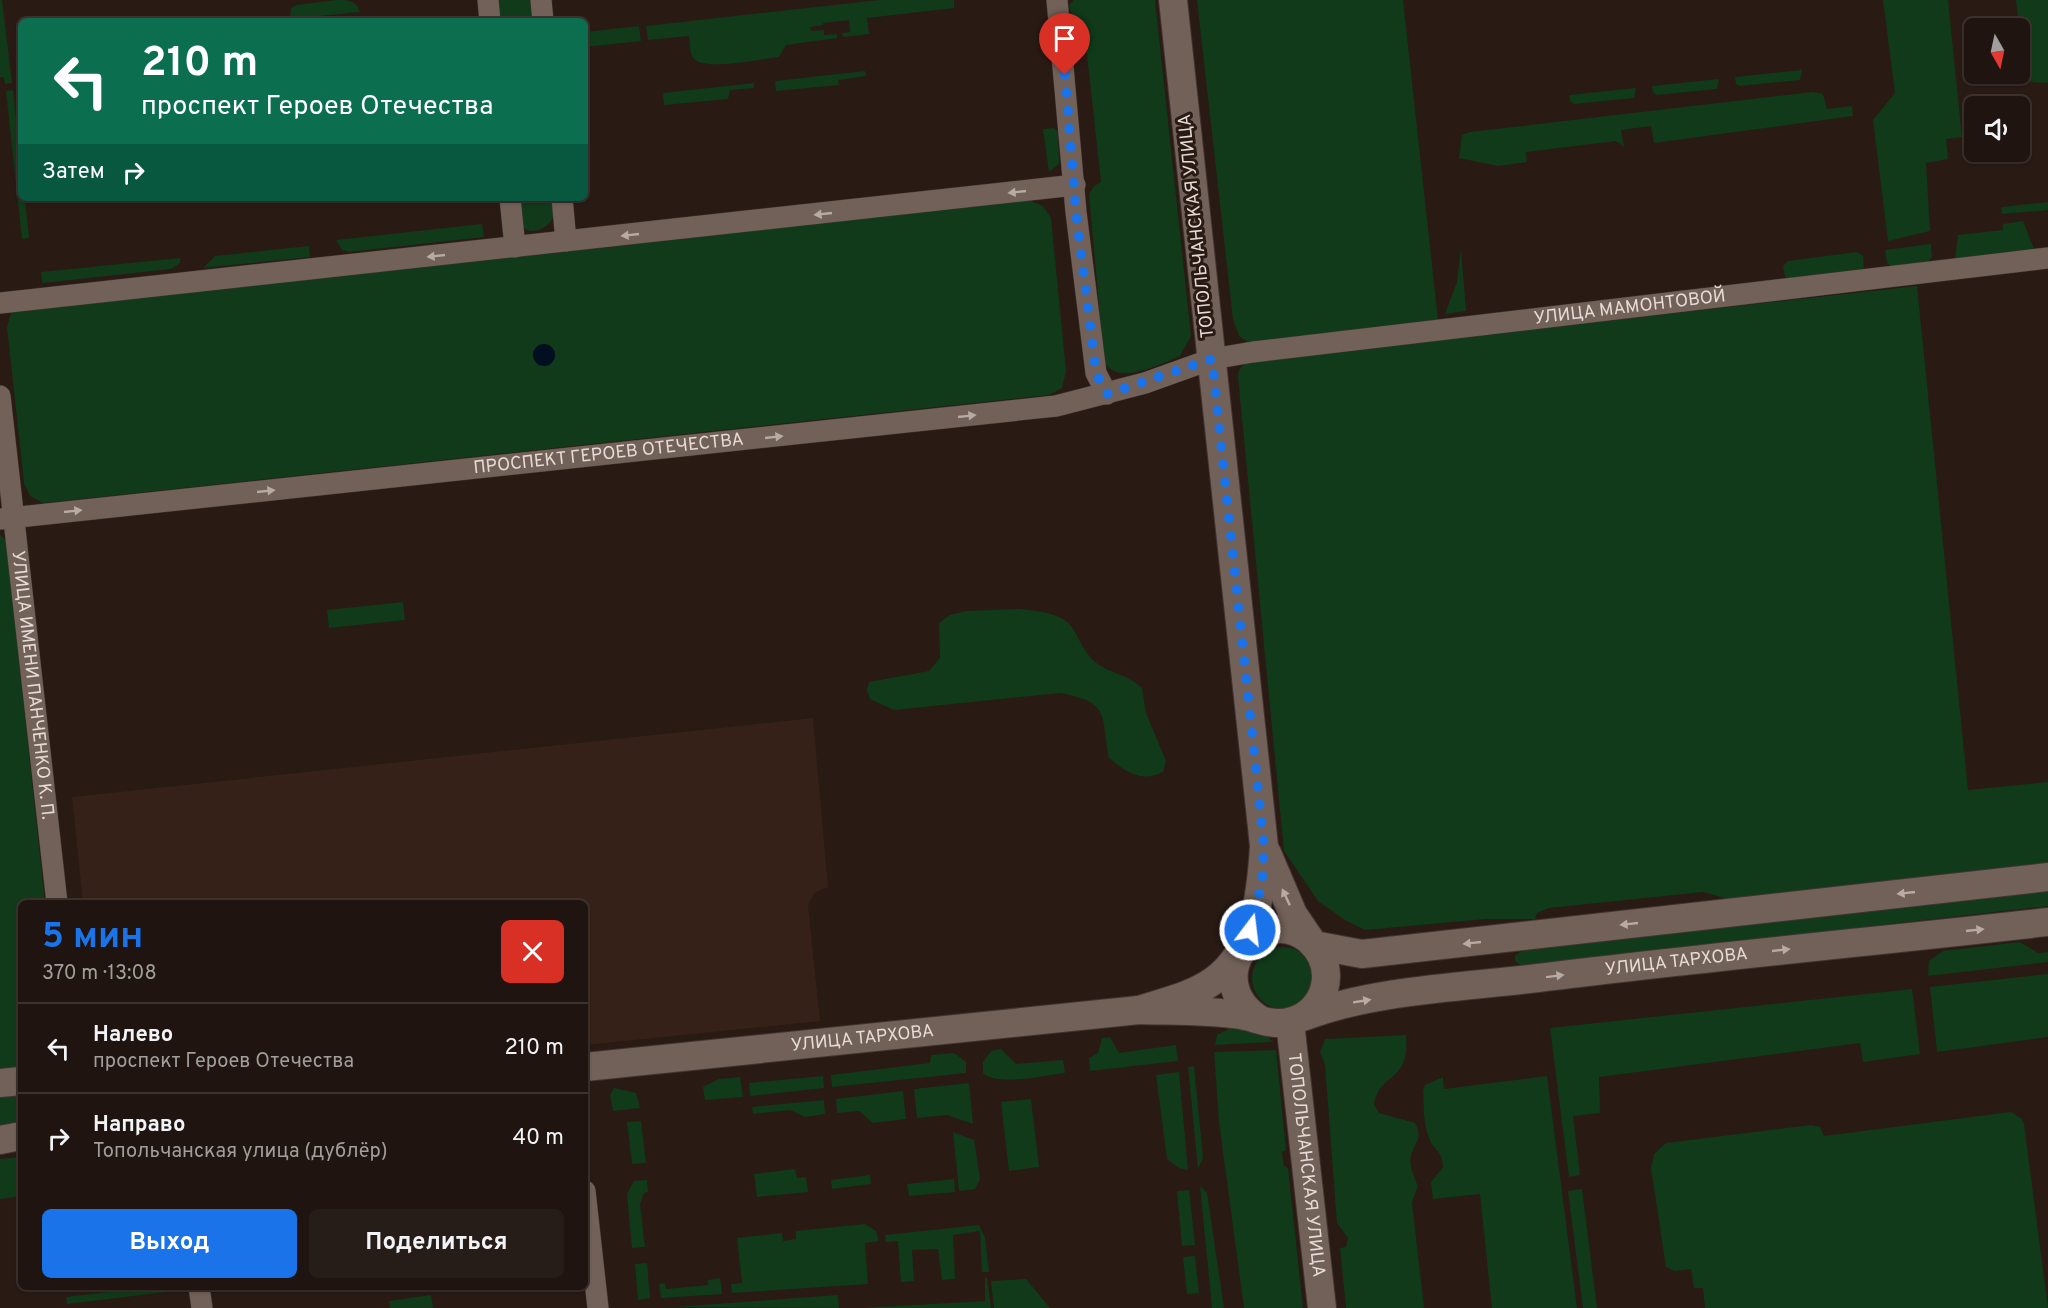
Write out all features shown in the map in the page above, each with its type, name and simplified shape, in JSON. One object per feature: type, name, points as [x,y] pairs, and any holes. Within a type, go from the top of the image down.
[{"type":"main road","name":"ТОПОЛЬЧАНСКАЯ УЛИЦА","points":[[1173,0],[1264,846],[1258,902],[1250,930],[1239,955]]},
{"type":"main road","name":"ТОПОЛЬЧАНСКАЯ УЛИЦА","points":[[1264,846],[1293,914],[1314,945]]},
{"type":"main road","points":[[1314,945],[1324,962],[1326,982],[1320,1001],[1298,1019],[1277,1023],[1259,1019],[1243,1005],[1237,996],[1233,975],[1239,955],[1253,939],[1273,931],[1295,933],[1314,945],[1346,952],[1381,953],[2048,877]]},
{"type":"main road","name":"УЛИЦА ТАРХОВА","points":[[1298,1019],[1350,1003],[1507,982],[2048,922]]},
{"type":"main road","points":[[1502,940],[1507,982]]},
{"type":"main road","name":"УЛИЦА ТАРХОВА","points":[[1139,1010],[1199,989],[1221,975],[1239,955]]},
{"type":"main road","name":"УЛИЦА ТАРХОВА","points":[[588,1067],[1139,1010],[1217,1013],[1259,1019]]},
{"type":"main road","name":"ТОПОЛЬЧАНСКАЯ УЛИЦА","points":[[1298,1019],[1322,1308]]},
{"type":"main road","points":[[0,1083],[18,1081]]},
{"type":"main road","points":[[0,1140],[18,1137]]},
{"type":"street","points":[[488,0],[490,18]]},
{"type":"street","points":[[541,0],[543,18]]},
{"type":"street","points":[[1058,0],[1075,185],[1096,373],[1107,394]]},
{"type":"street","points":[[0,303],[1075,185]]},
{"type":"street","points":[[510,201],[515,247]]},
{"type":"street","points":[[562,201],[566,242]]},
{"type":"street","name":"УЛИЦА МАМОНТОВОЙ","points":[[1212,359],[2048,258]]},
{"type":"street","name":"ПРОСПЕКТ ГЕРОЕВ ОТЕЧЕСТВА","points":[[7,518],[1056,406],[1107,394],[1212,359]]},
{"type":"street","name":"УЛИЦА ИМЕНИ ПАНЧЕНКО К. П.","points":[[0,396],[7,518],[57,900]]},
{"type":"street","points":[[588,1218],[598,1308]]},
{"type":"street","points":[[199,1290],[202,1308]]},
{"type":"shaded area","points":[[813,718],[828,887],[814,893],[808,905],[820,1021],[588,1045],[588,900],[83,900],[72,797]]},
{"type":"green space","points":[[0,0],[2,0],[12,83],[5,84],[4,78],[0,77]]},
{"type":"green space","points":[[344,0],[356,5],[360,12],[290,18],[291,8],[296,5]]},
{"type":"green space","points":[[494,0],[533,0],[535,18],[497,18]]},
{"type":"green space","points":[[879,0],[954,0],[954,8],[867,18],[869,34],[843,37],[842,33],[850,32],[849,20],[823,23],[823,25],[810,27],[811,31],[824,30],[824,35],[837,34],[837,38],[786,45],[779,57],[722,64],[710,64],[694,59],[690,51],[689,36],[648,40],[646,26]]},
{"type":"green space","points":[[1074,0],[1155,0],[1191,336],[1180,356],[1151,368],[1128,373],[1110,369],[1104,361],[1089,194],[1094,186],[1101,182],[1084,27],[1073,24],[1069,5]]},
{"type":"green space","points":[[1197,0],[1403,0],[1438,320],[1248,342],[1239,336],[1233,319]]},
{"type":"green space","points":[[1883,0],[1948,0],[1962,137],[1946,139],[1948,159],[1926,163],[1930,231],[1888,241],[1873,120],[1895,93]]},
{"type":"green space","points":[[2016,0],[2048,0],[2048,83],[2030,82],[2030,18],[2018,18]]},
{"type":"green space","points":[[639,26],[641,41],[588,47],[588,32]]},
{"type":"green space","points":[[1802,70],[1800,80],[1740,86],[1736,84],[1735,77]]},
{"type":"green space","points":[[865,71],[866,76],[838,80],[839,85],[776,91],[775,81]]},
{"type":"green space","points":[[1719,79],[1717,89],[1657,95],[1653,92],[1652,86]]},
{"type":"green space","points":[[754,83],[754,88],[730,90],[728,99],[664,105],[663,93]]},
{"type":"green space","points":[[1636,88],[1634,98],[1574,104],[1570,101],[1569,95]]},
{"type":"green space","points":[[13,90],[18,136],[18,201],[25,201],[29,238],[22,239],[6,91]]},
{"type":"green space","points":[[1813,92],[1823,94],[1827,109],[1852,106],[1853,116],[1654,143],[1651,126],[1621,130],[1624,147],[1616,141],[1526,152],[1527,162],[1498,166],[1459,158],[1462,135],[1470,132]]},
{"type":"green space","points":[[1054,128],[1058,132],[1059,164],[1049,172],[1043,129]]},
{"type":"green space","points":[[1029,200],[1043,206],[1051,218],[1066,371],[1062,388],[1049,395],[43,503],[30,496],[24,483],[7,327],[11,313],[22,306]]},
{"type":"green space","points":[[516,201],[554,201],[553,217],[544,228],[530,231],[522,226]]},
{"type":"green space","points":[[2048,202],[2048,210],[2002,214],[2001,207]]},
{"type":"green space","points":[[2023,221],[2034,249],[1955,259],[1958,235],[2003,230],[2003,224]]},
{"type":"green space","points":[[482,224],[484,237],[349,252],[342,250],[336,240]]},
{"type":"green space","points":[[1931,244],[1932,257],[1927,263],[1893,267],[1887,263],[1885,250]]},
{"type":"green space","points":[[309,246],[310,257],[203,268],[215,256]]},
{"type":"green space","points":[[1461,248],[1466,311],[1445,314],[1457,282]]},
{"type":"green space","points":[[1857,252],[1863,256],[1864,272],[1786,281],[1783,266],[1788,261]]},
{"type":"green space","points":[[180,258],[180,263],[171,269],[42,283],[41,272]]},
{"type":"green space","points":[[1917,286],[1968,790],[2048,782],[2048,864],[1728,899],[1703,892],[1549,908],[1537,913],[1535,919],[1486,919],[1365,930],[1345,920],[1318,901],[1284,851],[1238,377],[1239,370],[1247,361]]},
{"type":"green space","points":[[0,534],[6,541],[45,900],[18,900],[18,1070],[0,1072]]},
{"type":"green space","points":[[403,602],[405,620],[329,628],[327,610]]},
{"type":"green space","points":[[1019,609],[1064,619],[1096,663],[1132,680],[1142,688],[1146,713],[1166,761],[1163,772],[1141,776],[1122,768],[1109,758],[1101,713],[1096,706],[1088,701],[1060,693],[894,710],[870,699],[867,690],[869,682],[929,671],[940,658],[939,623],[950,615],[966,611]]},
{"type":"green space","points":[[2048,891],[2048,906],[1521,966],[1515,961],[1515,956],[1524,949]]},
{"type":"green space","points":[[2020,942],[2038,953],[2048,952],[2048,962],[1928,976],[1929,961],[1943,951]]},
{"type":"green space","points":[[1283,947],[1295,949],[1305,956],[1312,966],[1314,978],[1312,990],[1305,1000],[1295,1007],[1283,1009],[1271,1007],[1261,1000],[1254,990],[1252,978],[1254,966],[1261,956],[1271,949]]},
{"type":"green space","points":[[2048,974],[2048,1037],[1937,1052],[1930,987]]},
{"type":"green space","points":[[1912,989],[1920,1054],[1863,1062],[1860,1043],[1599,1077],[1600,1113],[1573,1116],[1580,1175],[1569,1177],[1550,1028]]},
{"type":"green space","points":[[1230,1028],[1263,1033],[1273,1042],[1215,1045],[1217,1035]]},
{"type":"green space","points":[[1406,1035],[1404,1062],[1378,1093],[1374,1104],[1379,1113],[1415,1123],[1418,1128],[1418,1140],[1412,1151],[1411,1160],[1412,1171],[1418,1186],[1412,1202],[1424,1308],[1346,1308],[1340,1248],[1346,1247],[1348,1238],[1337,1223],[1325,1065],[1320,1052],[1325,1039]]},
{"type":"green space","points":[[1110,1037],[1119,1053],[1176,1045],[1178,1061],[1090,1071],[1089,1058],[1098,1053],[1102,1038]]},
{"type":"green space","points":[[1001,1049],[1016,1064],[1063,1060],[1065,1073],[1010,1080],[990,1077],[983,1073],[983,1062],[991,1051]]},
{"type":"green space","points":[[1276,1050],[1286,1150],[1282,1152],[1284,1166],[1288,1168],[1303,1308],[1244,1308],[1219,1122],[1214,1052]]},
{"type":"green space","points":[[954,1053],[966,1062],[966,1073],[832,1087],[831,1075],[930,1063],[931,1055]]},
{"type":"green space","points":[[1194,1066],[1203,1158],[1198,1169],[1188,1067]]},
{"type":"green space","points":[[1179,1072],[1188,1170],[1179,1168],[1167,1159],[1156,1075]]},
{"type":"green space","points":[[823,1076],[824,1088],[750,1096],[749,1083]]},
{"type":"green space","points":[[1547,1076],[1577,1308],[1492,1308],[1480,1194],[1433,1199],[1431,1182],[1443,1167],[1441,1157],[1427,1133],[1423,1090],[1425,1085],[1443,1077],[1444,1089]]},
{"type":"green space","points":[[740,1077],[743,1097],[705,1100],[703,1087],[719,1079]]},
{"type":"green space","points":[[969,1083],[973,1124],[947,1115],[917,1118],[914,1089]]},
{"type":"green space","points":[[614,1088],[636,1093],[640,1108],[613,1111],[610,1095]]},
{"type":"green space","points":[[903,1091],[906,1119],[873,1123],[859,1111],[837,1113],[836,1099]]},
{"type":"green space","points":[[18,1092],[18,1125],[0,1128],[0,1094]]},
{"type":"green space","points":[[1031,1099],[1039,1167],[1009,1171],[1001,1102]]},
{"type":"green space","points":[[824,1100],[825,1114],[805,1117],[790,1110],[753,1114],[752,1107]]},
{"type":"green space","points":[[2011,1112],[2022,1119],[2024,1124],[2048,1308],[1705,1308],[1703,1288],[1694,1288],[1691,1269],[1675,1271],[1666,1267],[1651,1168],[1654,1154],[1666,1143],[1811,1125],[1820,1127],[1824,1136]]},
{"type":"green space","points":[[641,1121],[646,1163],[632,1164],[627,1122]]},
{"type":"green space","points":[[953,1132],[974,1140],[980,1179],[975,1189],[959,1191]]},
{"type":"green space","points":[[18,1157],[18,1196],[0,1199],[0,1159]]},
{"type":"green space","points":[[795,1169],[797,1178],[806,1177],[808,1192],[757,1197],[754,1174]]},
{"type":"green space","points":[[870,1175],[871,1184],[832,1189],[831,1180]]},
{"type":"green space","points":[[954,1179],[955,1192],[909,1196],[907,1184]]},
{"type":"green space","points":[[647,1180],[648,1192],[644,1193],[640,1204],[645,1247],[632,1248],[627,1194],[634,1181]]},
{"type":"green space","points":[[1200,1186],[1207,1193],[1224,1308],[1212,1308]]},
{"type":"green space","points":[[1582,1189],[1597,1308],[1583,1308],[1568,1191]]},
{"type":"green space","points":[[1189,1190],[1195,1245],[1182,1246],[1177,1191]]},
{"type":"green space","points":[[865,1224],[876,1231],[879,1241],[865,1243],[868,1284],[732,1293],[731,1284],[742,1283],[737,1238],[782,1233],[783,1241],[796,1239],[796,1231]]},
{"type":"green space","points":[[979,1225],[985,1238],[989,1272],[982,1272],[980,1231],[953,1235],[955,1279],[942,1280],[938,1249],[912,1250],[914,1281],[901,1282],[898,1241],[886,1242],[885,1235]]},
{"type":"green space","points":[[1195,1256],[1199,1293],[1187,1294],[1183,1257]]},
{"type":"green space","points":[[647,1263],[650,1298],[638,1300],[635,1264]]},
{"type":"green space","points":[[720,1278],[722,1294],[661,1298],[659,1284],[665,1283],[666,1289],[708,1285],[708,1280]]},
{"type":"green space","points":[[985,1278],[987,1278],[991,1308],[861,1308],[985,1301]]},
{"type":"green space","points":[[1026,1279],[1050,1308],[994,1308],[991,1281]]},
{"type":"green space","points":[[124,1290],[166,1290],[166,1292],[67,1304],[66,1297]]},
{"type":"green space","points":[[431,1295],[433,1308],[390,1308],[389,1301]]},
{"type":"green space","points":[[838,1295],[839,1308],[675,1307]]},
{"type":"water","points":[[544,344],[552,347],[555,355],[552,363],[544,366],[536,363],[533,355],[536,347]]},
{"type":"route","points":[[1065,75],[1076,212],[1096,373],[1107,394],[1212,359],[1264,846],[1262,883],[1250,930]]}]
